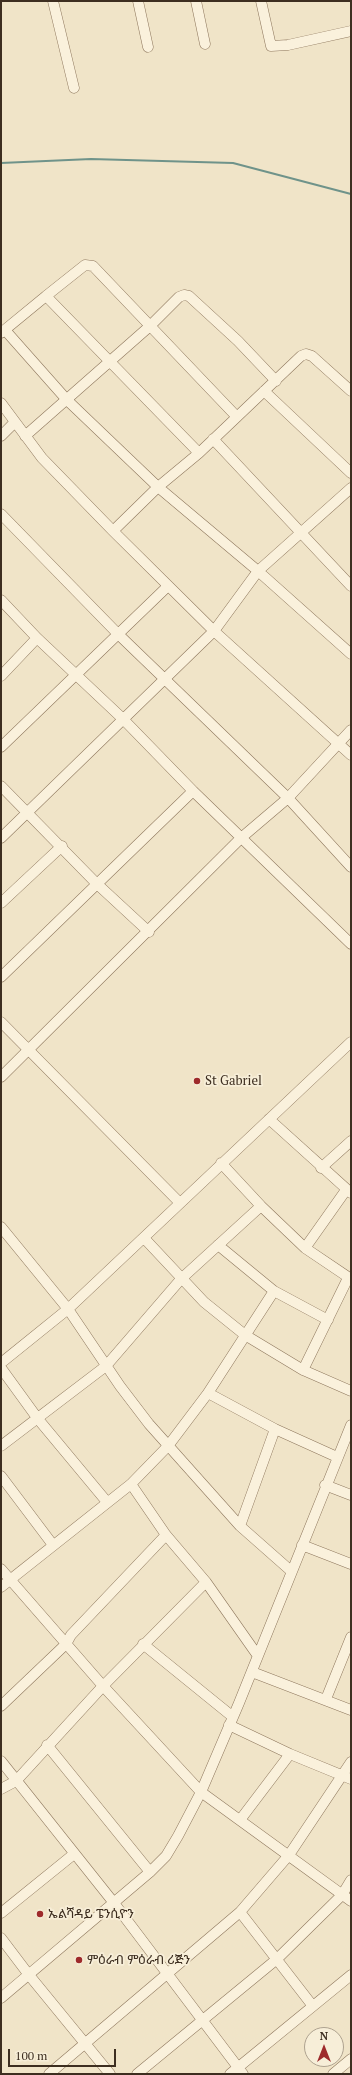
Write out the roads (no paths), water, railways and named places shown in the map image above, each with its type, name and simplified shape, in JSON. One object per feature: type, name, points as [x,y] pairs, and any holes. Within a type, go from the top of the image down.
[{"type":"street","points":[[54,1],[74,88]]},
{"type":"street","points":[[138,1],[148,47]]},
{"type":"street","points":[[196,1],[205,44]]},
{"type":"street","points":[[261,1],[270,46],[288,45],[351,31]]},
{"type":"street","points":[[237,417],[93,266],[85,265],[3,332],[67,400],[158,486],[258,571],[351,654]]},
{"type":"street","points":[[25,436],[110,362],[184,294],[189,296],[238,341],[276,381]]},
{"type":"street","points":[[46,296],[199,452]]},
{"type":"street","points":[[113,532],[158,486],[199,452],[301,356],[306,354],[312,356],[351,391]]},
{"type":"street","points":[[264,391],[351,473]]},
{"type":"street","points":[[1,403],[14,423],[42,458],[113,532],[214,631],[351,755]]},
{"type":"street","points":[[1,436],[14,423]]},
{"type":"street","points":[[213,439],[300,534],[351,586]]},
{"type":"street","points":[[1,838],[214,631],[258,571],[351,488]]},
{"type":"street","points":[[1,514],[118,634],[288,798],[351,867]]},
{"type":"street","points":[[1,747],[168,586]]},
{"type":"street","points":[[1,600],[38,638],[123,719],[193,791],[351,944]]},
{"type":"street","points":[[1,676],[38,638]]},
{"type":"street","points":[[1,1077],[149,932],[242,838],[288,798],[351,730]]},
{"type":"street","points":[[1,786],[29,812],[96,883],[149,932]]},
{"type":"street","points":[[1,977],[96,883],[193,791]]},
{"type":"street","points":[[1,903],[62,846]]},
{"type":"street","points":[[1,1022],[180,1203]]},
{"type":"street","points":[[1,1363],[68,1309],[221,1163],[351,1042]]},
{"type":"street","points":[[269,1119],[349,1192],[305,1248]]},
{"type":"street","points":[[321,1168],[351,1141]]},
{"type":"street","points":[[221,1163],[261,1206],[305,1248],[349,1279],[303,1370]]},
{"type":"street","points":[[1,1446],[106,1366],[181,1279],[261,1206]]},
{"type":"street","points":[[1,1227],[68,1309],[139,1412],[240,1526],[291,1571]]},
{"type":"street","points":[[144,1238],[204,1302],[245,1335],[303,1370],[351,1391]]},
{"type":"street","points":[[218,1245],[274,1291],[328,1320]]},
{"type":"street","points":[[1,1587],[131,1484],[168,1446],[208,1393],[274,1291]]},
{"type":"street","points":[[1,1368],[38,1419],[107,1502]]},
{"type":"street","points":[[208,1393],[275,1429],[337,1457]]},
{"type":"street","points":[[1,1998],[114,1903],[166,1856],[201,1792],[252,1672],[325,1485],[351,1426]]},
{"type":"street","points":[[240,1526],[275,1429]]},
{"type":"street","points":[[1,1476],[53,1545]]},
{"type":"street","points":[[131,1484],[166,1535],[206,1582],[258,1656]]},
{"type":"street","points":[[325,1485],[351,1495]]},
{"type":"street","points":[[1,1706],[66,1644],[71,1635],[166,1535]]},
{"type":"street","points":[[302,1545],[351,1564]]},
{"type":"street","points":[[1,1569],[103,1686],[201,1792],[351,1901]]},
{"type":"street","points":[[1,1789],[16,1781],[47,1745],[143,1644],[206,1582]]},
{"type":"street","points":[[326,1699],[351,1637]]},
{"type":"street","points":[[143,1644],[231,1721],[290,1754],[346,1777]]},
{"type":"street","points":[[252,1672],[326,1699],[351,1710]]},
{"type":"street","points":[[47,1745],[150,1872]]},
{"type":"street","points":[[240,1820],[290,1754]]},
{"type":"street","points":[[1,1761],[114,1903],[167,1975],[203,2020],[237,2072],[312,2005],[351,1974]]},
{"type":"street","points":[[49,2074],[240,1912],[289,1855],[346,1777],[351,1762]]},
{"type":"street","points":[[1,1913],[74,1854]]},
{"type":"street","points":[[138,2074],[277,1959],[342,1895],[351,1880]]},
{"type":"street","points":[[240,1912],[312,2005]]},
{"type":"street","points":[[1,1938],[28,1975],[86,2043],[110,2074]]},
{"type":"street","points":[[333,2074],[351,2059]]},
{"type":"waterway","points":[[1,163],[91,159],[233,163],[351,194]]},
{"type":"place","name":"St Gabriel","points":[[197,1081]]},
{"type":"place","name":"ኤልሻዳይ ፔንሲዮን","points":[[40,1914]]},
{"type":"place","name":"ምዕራብ ምዕራብ ሪጅን","points":[[79,1960]]}]
